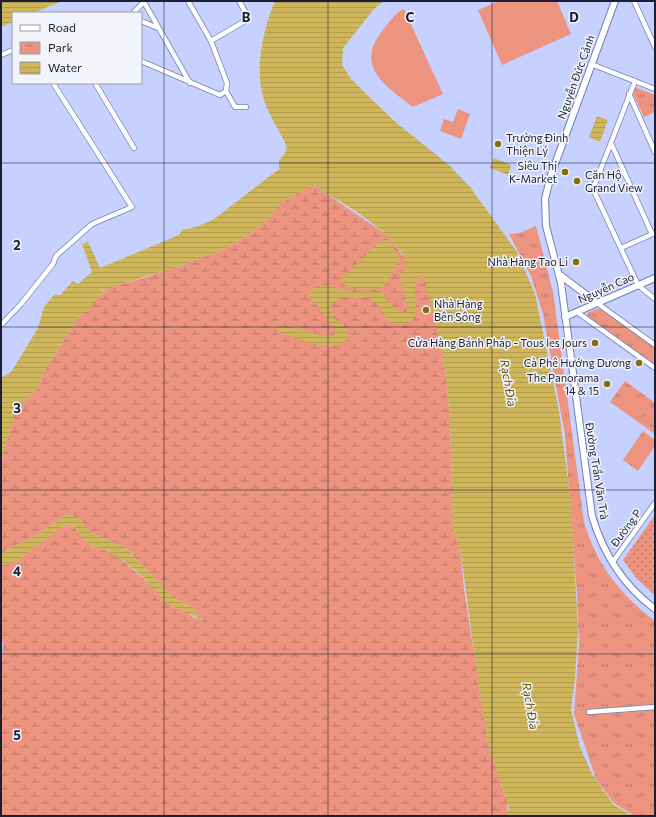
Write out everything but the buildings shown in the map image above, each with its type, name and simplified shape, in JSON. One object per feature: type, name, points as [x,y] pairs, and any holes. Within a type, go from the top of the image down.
[{"type":"main road","name":"Nguyễn Đức Cảnh","points":[[565,317],[560,275],[547,233],[545,208],[546,192],[615,1]]},
{"type":"main road","points":[[560,275],[597,303]]},
{"type":"main road","name":"Nguyễn Cao","points":[[565,317],[655,278]]},
{"type":"main road","name":"Đường Trần Văn Trà","points":[[565,317],[591,508],[598,533],[612,563],[632,588],[655,608]]},
{"type":"street","points":[[188,1],[211,41],[227,82],[226,91],[235,107],[246,107]]},
{"type":"street","points":[[211,41],[243,22],[247,15],[239,1]]},
{"type":"street","points":[[634,1],[655,47]]},
{"type":"street","points":[[134,12],[144,2],[190,83]]},
{"type":"street","points":[[142,21],[158,28]]},
{"type":"street","points":[[1,55],[12,50]]},
{"type":"street","points":[[142,61],[220,95],[226,91]]},
{"type":"street","points":[[591,64],[655,89]]},
{"type":"street","points":[[634,80],[593,190],[638,285],[642,290],[655,299]]},
{"type":"street","points":[[1,325],[53,264],[56,256],[92,224],[132,207],[54,84]]},
{"type":"street","points":[[96,84],[134,148]]},
{"type":"street","points":[[629,94],[655,152]]},
{"type":"street","points":[[611,143],[654,234],[621,248]]},
{"type":"street","points":[[597,303],[655,345]]},
{"type":"street","points":[[577,312],[655,368]]},
{"type":"street","name":"Đường P","points":[[612,563],[655,503]]},
{"type":"street","points":[[589,712],[655,706]]},
{"type":"green space","points":[[499,1],[557,1],[571,34],[502,65],[478,10]]},
{"type":"green space","points":[[404,9],[443,94],[413,107],[384,83],[377,75],[372,65],[371,55],[374,44],[382,31],[395,15]]},
{"type":"green space","points":[[635,87],[655,95],[655,112],[644,117],[633,94]]},
{"type":"green space","points":[[458,109],[470,114],[461,139],[440,131],[444,119],[453,122]]},
{"type":"green space","points":[[318,186],[324,192],[387,235],[406,260],[423,273],[441,344],[446,378],[450,418],[453,528],[460,547],[464,589],[488,743],[508,802],[507,816],[1,816],[1,684],[3,643],[1,636],[1,565],[16,562],[60,528],[72,525],[90,545],[115,554],[153,587],[193,617],[203,620],[193,608],[171,596],[126,548],[88,531],[67,514],[37,535],[1,553],[1,463],[16,409],[38,388],[44,372],[78,318],[106,289],[169,270],[225,249],[251,233],[272,215],[281,203],[307,188]]},
{"type":"green space","points":[[536,226],[553,292],[584,522],[595,551],[611,577],[620,589],[642,611],[655,621],[655,816],[634,816],[614,803],[596,779],[574,714],[579,644],[577,595],[565,435],[543,314],[531,276],[509,234],[520,233]]},
{"type":"green space","points":[[601,309],[655,347],[655,365],[587,317],[587,313]]},
{"type":"green space","points":[[625,381],[655,403],[655,434],[610,402]]},
{"type":"green space","points":[[628,393],[647,407],[640,417],[621,403]]},
{"type":"green space","points":[[643,431],[655,440],[655,446],[638,471],[623,460]]},
{"type":"green space","points":[[645,434],[655,444],[640,463],[629,454]]},
{"type":"green space","points":[[655,515],[655,596],[636,578],[623,560]]},
{"type":"water","points":[[1,1],[62,1],[35,12],[12,12],[12,22],[1,27]]},
{"type":"water","name":"Rạch Đỉa","points":[[275,1],[384,1],[374,9],[343,48],[342,65],[351,79],[393,120],[450,166],[470,187],[517,252],[535,294],[559,411],[571,504],[578,631],[575,679],[571,710],[580,747],[592,774],[614,805],[632,816],[505,816],[509,808],[508,802],[488,743],[479,689],[460,547],[453,528],[450,418],[446,378],[441,344],[423,274],[417,280],[416,315],[412,321],[404,324],[390,323],[380,307],[370,298],[349,297],[334,302],[331,306],[335,319],[346,329],[348,335],[344,343],[328,346],[319,345],[301,340],[276,330],[276,328],[291,327],[320,335],[334,336],[335,329],[310,296],[311,289],[323,285],[354,292],[381,292],[394,308],[404,313],[408,311],[400,274],[405,268],[406,260],[399,249],[370,221],[324,192],[318,186],[307,188],[281,203],[272,215],[251,233],[225,249],[169,270],[104,290],[88,311],[78,318],[44,372],[38,388],[16,409],[1,463],[1,378],[11,372],[38,328],[44,307],[54,295],[60,295],[73,281],[78,284],[92,272],[82,244],[88,242],[100,268],[179,235],[182,230],[196,227],[214,219],[279,169],[279,160],[284,155],[287,147],[266,106],[261,88],[260,76],[261,50],[267,24]]},
{"type":"water","points":[[597,116],[608,120],[600,142],[589,137]]},
{"type":"water","points":[[494,158],[511,165],[508,175],[490,168]]},
{"type":"water","points":[[384,240],[391,244],[399,257],[393,272],[385,285],[381,288],[362,290],[349,287],[340,282],[344,276],[377,244]]},
{"type":"water","points":[[67,514],[75,516],[83,522],[88,531],[126,548],[171,596],[193,608],[203,620],[167,604],[147,581],[124,561],[108,551],[90,545],[72,525],[60,528],[16,562],[1,565],[1,553],[37,535]]},
{"type":"place","name":"Trường Đinh Thiện Lý","points":[[498,144]]},
{"type":"place","name":"Siêu Thị K-Market","points":[[565,172]]},
{"type":"place","name":"Căn Hộ Grand View","points":[[577,181]]},
{"type":"place","name":"Nhà Hàng Tao Li","points":[[576,262]]},
{"type":"place","name":"Nhà Hàng Bên Sông","points":[[426,310]]},
{"type":"place","name":"Cửa Hàng Bánh Pháp - Tous les Jours","points":[[595,343]]},
{"type":"place","name":"Cà Phê Hướng Dương","points":[[639,363]]},
{"type":"place","name":"The Panorama 14 & 15","points":[[607,384]]}]
